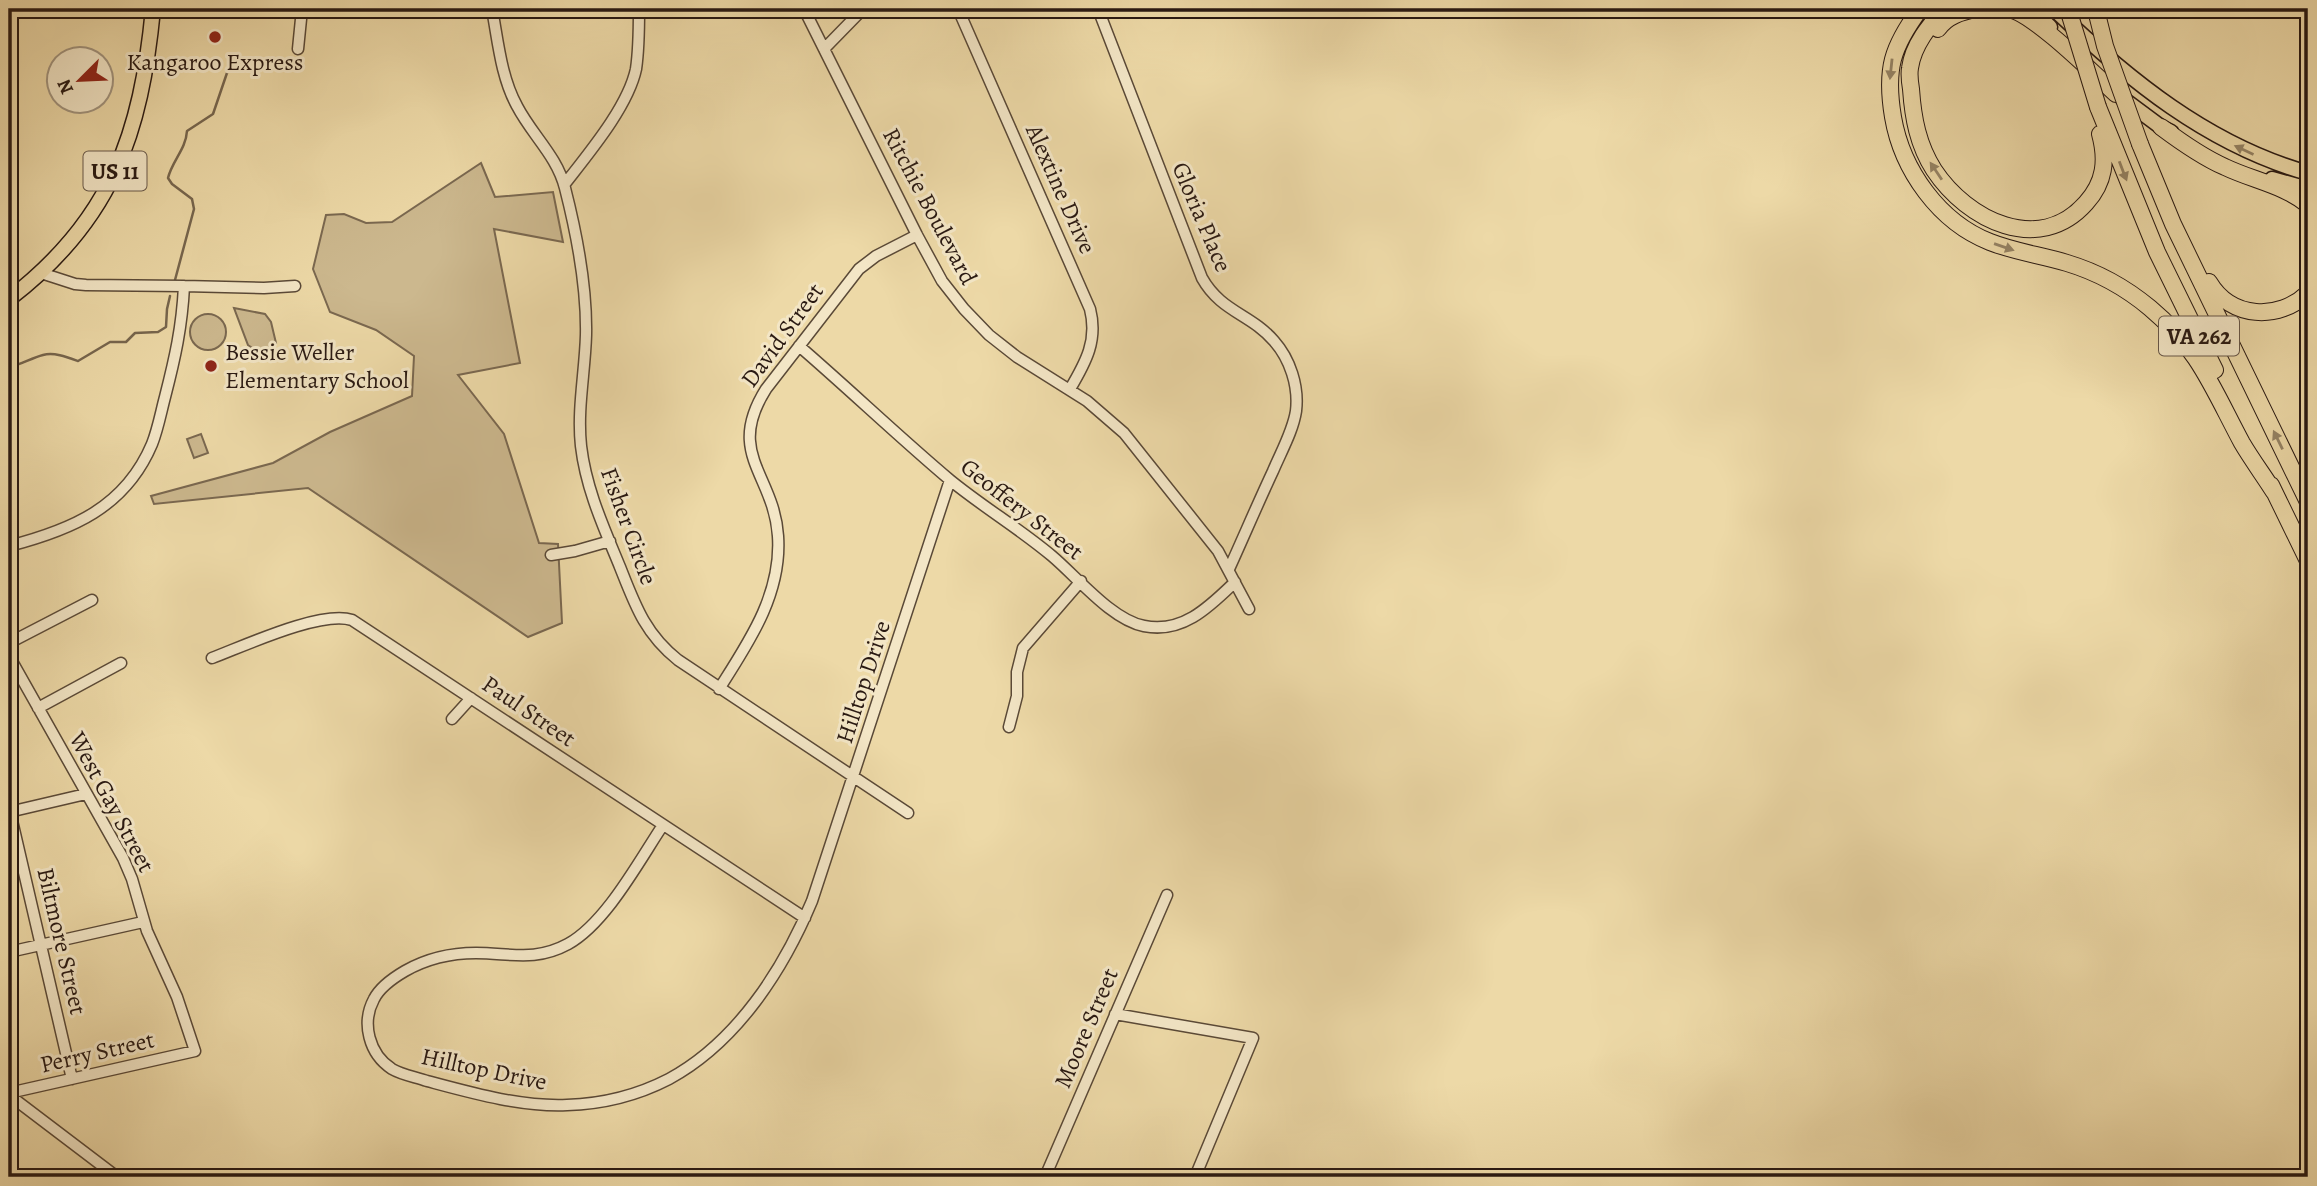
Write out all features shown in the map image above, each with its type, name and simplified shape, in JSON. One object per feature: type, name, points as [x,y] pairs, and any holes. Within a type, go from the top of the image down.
[{"type":"highway","points":[[1920,9],[1897,45],[1891,64],[1890,84],[1895,132],[1921,186],[1948,215],[1978,236],[2007,249],[2061,261],[2091,272],[2131,293],[2150,308],[2189,346],[2203,365],[2244,445],[2274,492]]},
{"type":"highway","points":[[1944,9],[1916,49],[1910,69],[1913,122],[1925,154],[1934,171],[1955,195],[1971,208],[2000,224],[2028,230],[2054,225],[2082,207],[2098,187],[2104,166],[2094,104],[2068,9]]},
{"type":"highway","points":[[1912,102],[1916,72],[1922,53],[1931,38],[1943,23],[1954,15],[1976,9]]},
{"type":"highway","points":[[2008,9],[2026,15],[2116,94]]},
{"type":"highway","name":"VA 262","points":[[2096,9],[2105,46],[2148,165],[2187,254],[2308,502]]},
{"type":"highway","name":"VA 262","points":[[2094,104],[2157,252],[2308,561]]},
{"type":"highway","points":[[2161,127],[2223,167],[2287,192],[2308,205]]},
{"type":"highway","points":[[2148,165],[2177,214],[2209,283],[2225,301],[2248,311],[2270,313],[2289,307],[2308,293]]},
{"type":"main road","name":"US 11","points":[[9,299],[41,273],[79,232],[104,194],[123,152],[142,93],[148,64],[153,9]]},
{"type":"main road","points":[[2031,9],[2116,94],[2161,127],[2238,165],[2308,189]]},
{"type":"main road","points":[[2054,9],[2090,43],[2202,128],[2259,157],[2308,173]]},
{"type":"street","points":[[298,49],[302,9]]},
{"type":"street","name":"Fisher Circle","points":[[492,9],[511,94],[551,155],[564,185],[581,267],[585,314],[581,446],[589,488],[633,600],[650,632],[665,650],[719,689],[908,813]]},
{"type":"street","points":[[564,185],[598,141],[629,89],[635,69],[639,9]]},
{"type":"street","name":"Ritchie Boulevard","points":[[804,9],[942,281],[976,322],[1017,357],[1070,389],[1124,433],[1218,551],[1249,609]]},
{"type":"street","points":[[824,49],[863,9]]},
{"type":"street","name":"Alextine Drive","points":[[958,9],[1090,309],[1093,326],[1091,346],[1085,364],[1070,389]]},
{"type":"street","name":"Gloria Place","points":[[1098,9],[1202,278],[1224,305],[1259,327],[1275,341],[1293,375],[1295,413],[1286,441],[1229,569]]},
{"type":"street","name":"David Street","points":[[719,689],[759,624],[776,570],[776,522],[773,505],[755,469],[751,454],[751,418],[766,389],[859,269],[876,256],[917,235]]},
{"type":"street","points":[[41,273],[86,285],[264,288],[295,286]]},
{"type":"street","points":[[9,546],[57,533],[80,522],[109,500],[140,466],[154,438],[172,369],[182,325],[184,286]]},
{"type":"street","name":"Geoffery Street","points":[[799,345],[950,480],[1051,555],[1126,621],[1163,627],[1191,619],[1236,582]]},
{"type":"street","name":"Hilltop Drive","points":[[663,825],[596,922],[568,944],[549,952],[525,957],[472,953],[444,956],[418,964],[394,977],[375,996],[368,1016],[370,1041],[380,1059],[397,1072],[454,1088],[536,1104],[584,1104],[633,1094],[657,1084],[684,1070],[725,1037],[768,982],[794,943],[805,918],[950,480]]},
{"type":"street","points":[[551,555],[610,541]]},
{"type":"street","points":[[1009,727],[1015,705],[1018,662],[1023,648],[1081,581]]},
{"type":"street","points":[[9,643],[92,600]]},
{"type":"street","name":"Paul Street","points":[[212,658],[315,620],[345,617],[360,624],[805,918]]},
{"type":"street","name":"West Gay Street","points":[[9,656],[127,867],[144,922],[177,998],[195,1051]]},
{"type":"street","points":[[38,708],[121,663]]},
{"type":"street","points":[[452,719],[471,698]]},
{"type":"street","points":[[9,812],[86,794]]},
{"type":"street","name":"Biltmore Street","points":[[9,812],[72,1079]]},
{"type":"street","name":"Moore Street","points":[[1045,1177],[1167,895]]},
{"type":"street","points":[[9,952],[144,922]]},
{"type":"street","points":[[1115,1014],[1252,1038],[1195,1177]]},
{"type":"street","name":"Perry Street","points":[[9,1094],[195,1051]]},
{"type":"street","points":[[9,1094],[117,1177]]},
{"type":"shaded area","points":[[481,163],[495,197],[553,192],[563,242],[494,229],[520,363],[458,375],[504,434],[539,543],[558,544],[562,623],[528,637],[308,488],[154,504],[151,496],[273,463],[330,432],[412,396],[414,356],[376,330],[330,312],[313,269],[326,215],[344,214],[366,223],[392,222]]},
{"type":"shaded area","points":[[234,308],[265,314],[271,322],[276,343],[268,348],[255,350],[248,345]]},
{"type":"shaded area","points":[[208,314],[221,319],[226,332],[221,345],[208,350],[195,345],[190,332],[195,319]]},
{"type":"shaded area","points":[[201,434],[208,453],[194,458],[187,439]]},
{"type":"waterway","points":[[175,280],[194,209],[192,199],[168,178],[187,131],[213,114],[228,70]]},
{"type":"waterway","points":[[9,367],[47,354],[78,361],[110,342],[126,342],[135,333],[158,332],[166,327],[170,296]]},
{"type":"place","name":"Kangaroo Express","points":[[215,37]]},
{"type":"place","name":"Bessie Weller Elementary School","points":[[211,366]]}]
